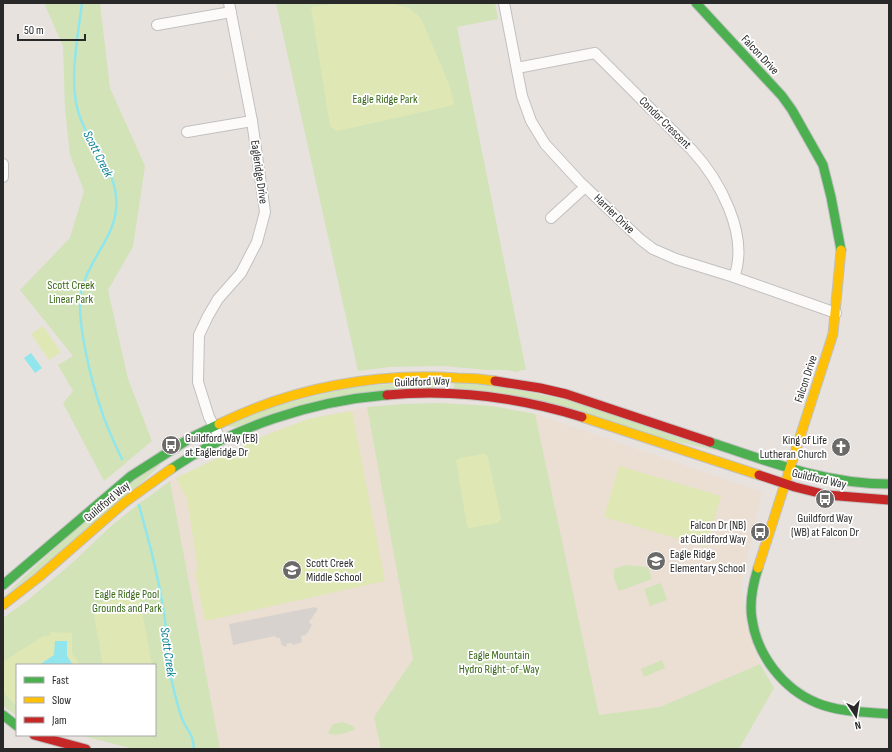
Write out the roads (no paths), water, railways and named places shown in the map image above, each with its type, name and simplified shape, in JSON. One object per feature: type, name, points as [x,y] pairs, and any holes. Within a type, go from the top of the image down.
[{"type":"main road","name":"Falcon Drive","points":[[696,3],[782,96],[792,110],[823,166],[831,197],[842,253],[833,334],[754,577],[751,596],[754,630],[768,661],[781,678],[804,696],[832,707],[889,714]]},
{"type":"main road","name":"Guildford Way","points":[[3,585],[129,477],[174,447],[213,426],[268,403],[327,387],[371,379],[405,376],[461,376],[543,388],[587,400],[790,468],[847,481],[889,484]]},
{"type":"main road","name":"Guildford Way","points":[[3,605],[23,591],[116,509],[141,489],[180,463],[221,440],[257,425],[293,413],[349,400],[395,394],[453,393],[511,399],[544,406],[827,495],[856,499],[889,500]]},
{"type":"main road","points":[[3,715],[16,725]]},
{"type":"main road","points":[[38,736],[86,749]]},
{"type":"street","name":"Harrier Drive","points":[[504,3],[524,104],[531,121],[545,144],[640,240],[653,249],[676,259],[734,277],[836,313]]},
{"type":"street","points":[[158,25],[230,7]]},
{"type":"street","name":"Eagleridge Drive","points":[[221,440],[213,426],[198,382],[199,335],[218,299],[242,273],[257,242],[265,212],[252,121],[230,7]]},
{"type":"street","name":"Condor Crescent","points":[[517,68],[595,53],[691,148],[715,180],[727,205],[735,232],[738,259],[734,277]]},
{"type":"street","points":[[187,132],[252,121]]},
{"type":"street","points":[[3,164],[3,177]]},
{"type":"street","points":[[551,218],[585,186]]},
{"type":"water","points":[[31,353],[42,368],[35,373],[24,358]]},
{"type":"water","points":[[55,641],[67,641],[67,656],[72,664],[40,664],[54,655]]},
{"type":"waterway","name":"Scott Creek","points":[[82,3],[75,57],[75,99],[84,126],[111,177],[116,196],[116,209],[114,222],[104,244],[86,276],[80,300],[80,315],[85,350],[98,400],[106,424],[122,459]]},
{"type":"waterway","name":"Scott Creek","points":[[139,505],[158,581],[166,628],[172,681],[180,712],[192,737],[194,749]]},
{"type":"place","name":"Guildford Way (EB) at Eagleridge Dr","points":[[171,445]]},
{"type":"place","name":"King of Life Lutheran Church","points":[[841,447]]},
{"type":"place","name":"Guildford Way (WB) at Falcon Dr","points":[[825,499]]},
{"type":"place","name":"Falcon Dr (NB) at Guildford Way","points":[[760,532]]},
{"type":"place","name":"Eagle Ridge Elementary School","points":[[656,561]]},
{"type":"place","name":"Scott Creek Middle School","points":[[292,570]]},
{"type":"park label","name":"Eagle Ridge Park","points":[[385,99]]},
{"type":"park label","name":"Scott Creek Linear Park","points":[[71,292]]},
{"type":"park label","name":"Eagle Ridge Pool Grounds and Park","points":[[127,601]]},
{"type":"park label","name":"Eagle Mountain Hydro Right-of-Way","points":[[499,662]]}]
